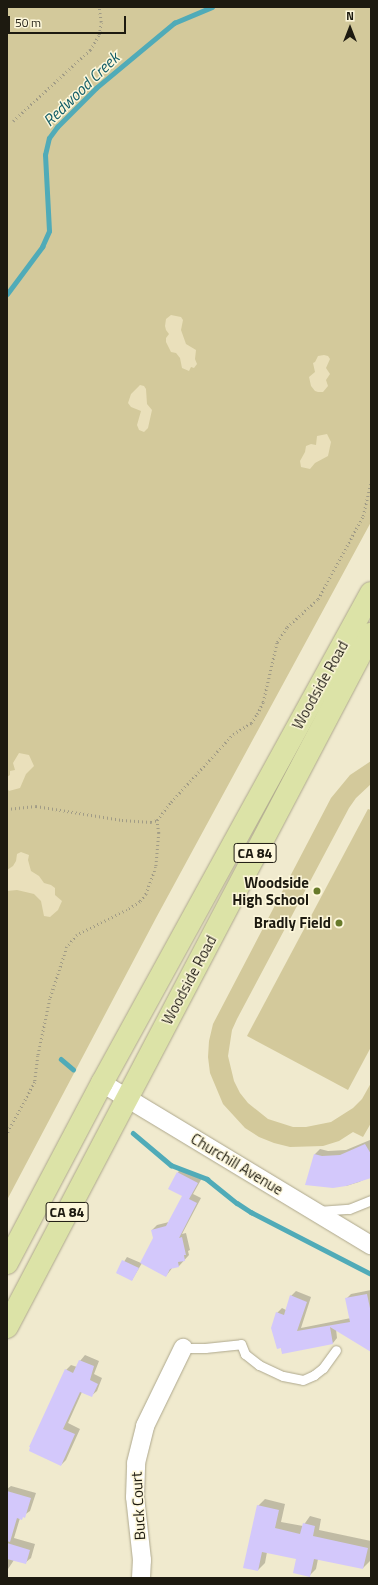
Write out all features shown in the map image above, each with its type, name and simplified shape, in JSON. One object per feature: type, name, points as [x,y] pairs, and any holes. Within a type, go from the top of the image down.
[{"type":"main road","name":"Woodside Road","points":[[7,1262],[102,1083],[371,593]]},
{"type":"main road","name":"Woodside Road","points":[[7,1327],[371,634]]},
{"type":"street","name":"Churchill Avenue","points":[[102,1083],[371,1245]]},
{"type":"street","name":"Buck Court","points":[[141,1578],[142,1560],[135,1497],[136,1463],[144,1426],[183,1348]]},
{"type":"lane","points":[[314,1211],[349,1209],[371,1200]]},
{"type":"lane","points":[[183,1348],[205,1348],[241,1344],[246,1354],[259,1365],[283,1376],[303,1380],[314,1375],[323,1368],[336,1350]]},
{"type":"path","points":[[13,121],[90,50],[99,35],[101,22],[99,7]]},
{"type":"path","points":[[7,809],[36,806],[122,820],[151,822],[157,820],[171,802],[233,734],[251,723],[257,714],[262,702],[277,642],[288,627],[318,599],[363,516],[371,480]]},
{"type":"path","points":[[7,1134],[35,1082],[38,1056],[50,999],[66,947],[76,935],[127,910],[140,902],[146,894],[156,867],[159,846],[157,820]]},
{"type":"shaded area","points":[[7,7],[371,7],[371,522],[156,918],[7,1200]]},
{"type":"shaded area","points":[[371,761],[371,784],[356,798],[349,808],[232,1030],[228,1056],[234,1081],[240,1093],[248,1103],[268,1119],[293,1127],[306,1127],[331,1122],[353,1108],[362,1099],[371,1083],[371,1123],[363,1137],[353,1132],[339,1141],[323,1146],[290,1147],[259,1137],[245,1128],[223,1104],[210,1073],[208,1057],[209,1041],[213,1024],[331,798],[350,775]]},
{"type":"shaded area","name":"Bradly Field","points":[[368,809],[371,810],[371,1047],[348,1090],[247,1036]]},
{"type":"sand","points":[[171,315],[181,317],[183,320],[181,330],[186,344],[196,350],[195,359],[197,364],[194,368],[191,367],[189,371],[182,368],[180,358],[176,353],[171,352],[166,342],[166,338],[169,334],[165,326],[166,319]]},
{"type":"sand","points":[[318,356],[328,356],[330,359],[326,368],[330,374],[326,380],[328,386],[323,392],[318,392],[311,386],[309,377],[315,372],[313,363]]},
{"type":"sand","points":[[140,385],[144,386],[146,389],[147,404],[152,410],[148,428],[144,432],[139,430],[137,425],[141,411],[131,407],[128,403],[131,394]]},
{"type":"sand","points":[[327,434],[331,442],[328,456],[315,463],[310,469],[301,467],[300,461],[305,452],[306,446],[311,444],[316,445],[317,436]]},
{"type":"sand","points":[[19,753],[29,755],[34,766],[26,774],[20,788],[9,791],[7,788],[7,777],[10,775],[10,771],[15,770],[13,763]]},
{"type":"sand","points":[[21,852],[29,855],[28,860],[31,871],[39,876],[44,883],[55,888],[55,895],[62,901],[58,910],[50,917],[44,916],[41,901],[34,894],[17,890],[7,891],[7,870],[13,866],[16,861],[17,854]]},
{"type":"building","points":[[365,1144],[371,1154],[371,1178],[346,1186],[333,1188],[305,1185],[314,1154],[322,1156],[340,1155]]},
{"type":"building","points":[[177,1172],[198,1183],[189,1199],[197,1203],[179,1238],[182,1237],[186,1255],[184,1255],[185,1261],[178,1262],[179,1267],[170,1269],[166,1277],[140,1263],[153,1238],[151,1230],[166,1226],[182,1196],[168,1189]]},
{"type":"building","points":[[122,1260],[139,1268],[132,1281],[116,1273]]},
{"type":"building","points":[[367,1294],[371,1313],[371,1352],[330,1327],[333,1344],[282,1354],[281,1348],[277,1349],[271,1328],[276,1312],[284,1315],[290,1295],[307,1302],[297,1331],[350,1322],[345,1298]]},
{"type":"building","points":[[79,1360],[94,1366],[90,1380],[98,1384],[92,1397],[80,1392],[63,1429],[75,1434],[61,1466],[29,1451],[29,1447],[65,1369],[73,1373]]},
{"type":"building","points":[[7,1491],[31,1498],[25,1518],[23,1517],[22,1520],[17,1518],[10,1542],[7,1541]]},
{"type":"building","points":[[257,1505],[279,1510],[275,1528],[300,1534],[303,1523],[315,1526],[313,1536],[368,1548],[363,1569],[314,1559],[310,1577],[293,1573],[296,1559],[262,1552],[258,1571],[243,1568]]},
{"type":"building","points":[[7,1543],[30,1550],[26,1564],[7,1559]]},
{"type":"waterway","name":"Redwood Creek","points":[[7,294],[42,247],[49,231],[45,155],[49,138],[57,127],[96,88],[174,23],[212,7]]},
{"type":"waterway","points":[[61,1059],[73,1069]]},
{"type":"waterway","points":[[133,1133],[171,1165],[207,1179],[237,1203],[251,1212],[371,1274]]},
{"type":"place","name":"Woodside High School","points":[[317,891]]},
{"type":"place","name":"Bradly Field","points":[[339,923]]}]
